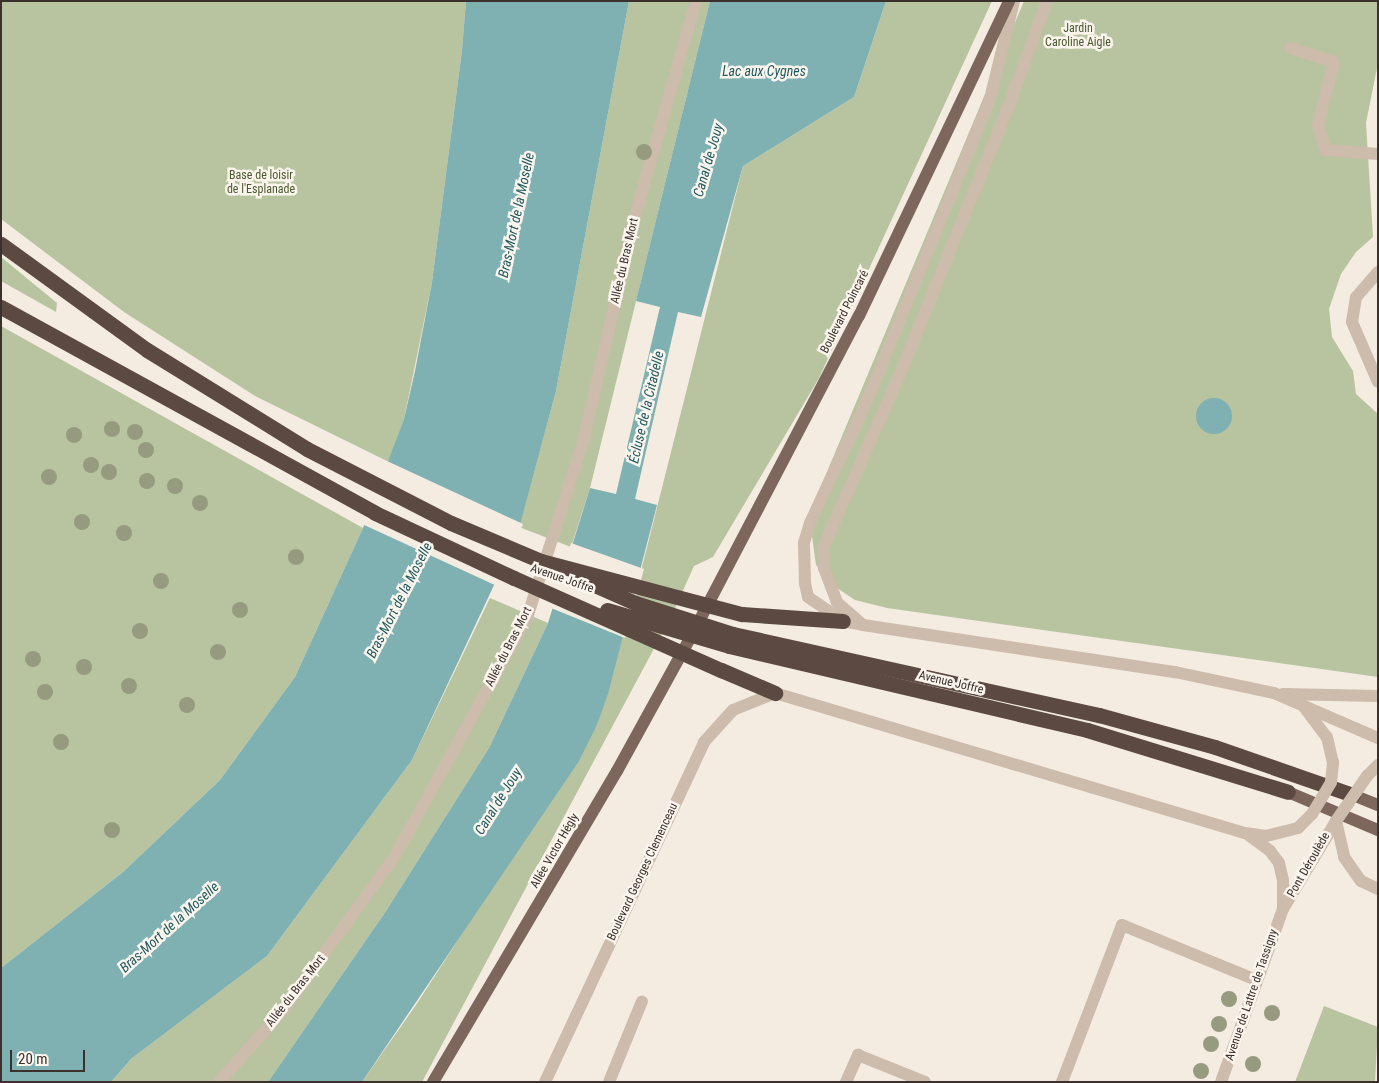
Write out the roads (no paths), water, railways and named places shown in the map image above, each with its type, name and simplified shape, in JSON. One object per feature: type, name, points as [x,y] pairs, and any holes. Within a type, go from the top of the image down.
[{"type":"highway","points":[[1,244],[147,350],[307,449],[451,524],[540,561],[742,614],[843,621]]},
{"type":"highway","points":[[1,307],[294,470],[446,549],[775,693]]},
{"type":"highway","name":"Avenue Joffre","points":[[540,561],[635,603],[731,640],[1087,730],[1288,792]]},
{"type":"highway","name":"Avenue Joffre","points":[[514,578],[621,615],[731,640],[1099,715],[1215,748],[1353,794]]},
{"type":"main road","name":"Boulevard Poincaré","points":[[694,631],[859,316],[1009,1]]},
{"type":"main road","name":"Allée Victor Hégly","points":[[433,1082],[617,771],[694,631]]},
{"type":"main road","name":"Avenue Joffre","points":[[1288,792],[1378,830]]},
{"type":"main road","name":"Avenue Joffre","points":[[1353,794],[1378,805]]},
{"type":"street","name":"Allée du Bras Mort","points":[[219,1082],[284,1008],[395,856],[527,618],[584,438],[634,220],[696,1]]},
{"type":"street","points":[[1014,1],[990,99],[868,396],[817,504],[804,543],[808,597],[843,621],[863,626],[1176,672],[1274,693],[1378,696]]},
{"type":"street","points":[[863,626],[837,602],[824,568],[823,548],[900,374],[1012,100],[1047,1]]},
{"type":"street","points":[[1290,48],[1334,62],[1318,125],[1325,150],[1378,154]]},
{"type":"street","points":[[1378,272],[1356,297],[1352,322],[1378,382]]},
{"type":"street","points":[[775,693],[1246,833],[1270,851],[1278,863],[1284,880],[1283,909]]},
{"type":"street","name":"Boulevard Georges Clemenceau","points":[[544,1082],[704,742],[734,710],[775,693]]},
{"type":"street","points":[[1274,693],[1378,738]]},
{"type":"street","name":"Pont Déroulède","points":[[1246,833],[1282,834],[1298,828],[1312,814],[1331,782],[1333,762],[1327,737],[1302,705]]},
{"type":"street","name":"Pont Déroulède","points":[[1283,909],[1324,838],[1367,776],[1378,764]]},
{"type":"street","name":"Pont Déroulède","points":[[1336,821],[1344,857],[1361,881],[1378,889]]},
{"type":"street","name":"Avenue de Lattre de Tassigny","points":[[1221,1082],[1283,909]]},
{"type":"street","points":[[1062,1082],[1122,925],[1256,980]]},
{"type":"street","points":[[609,1082],[642,1001]]},
{"type":"street","points":[[846,1082],[858,1055],[926,1082]]},
{"type":"water","name":"Bras-Mort de la Moselle","points":[[466,1],[629,1],[556,391],[517,536],[412,760],[267,956],[131,1059],[111,1082],[1,1082],[1,968],[123,872],[220,780],[295,677],[363,528],[404,419],[415,371],[432,282],[462,50]]},
{"type":"water","points":[[710,1],[886,1],[854,97],[743,166],[701,317],[678,312],[635,499],[657,505],[608,694],[597,725],[579,761],[362,1082],[268,1082],[386,911],[489,748],[548,623],[590,488],[616,494],[660,307],[636,301]]},
{"type":"water","points":[[1214,398],[1221,399],[1227,403],[1231,409],[1231,423],[1227,429],[1221,433],[1214,434],[1207,433],[1201,429],[1197,423],[1196,416],[1197,409],[1201,403],[1207,399]]},
{"type":"park label","name":"Jardin Caroline Aigle","points":[[1078,36]]},
{"type":"park label","name":"Base de loisir de l'Esplanade","points":[[261,183]]},
{"type":"water label","name":"Lac aux Cygnes","points":[[764,71]]},
{"type":"water label","name":"Canal de Jouy","points":[[708,160]]},
{"type":"water label","name":"Écluse de la Citadelle","points":[[646,407]]},
{"type":"water label","name":"Canal de Jouy","points":[[498,801]]}]
